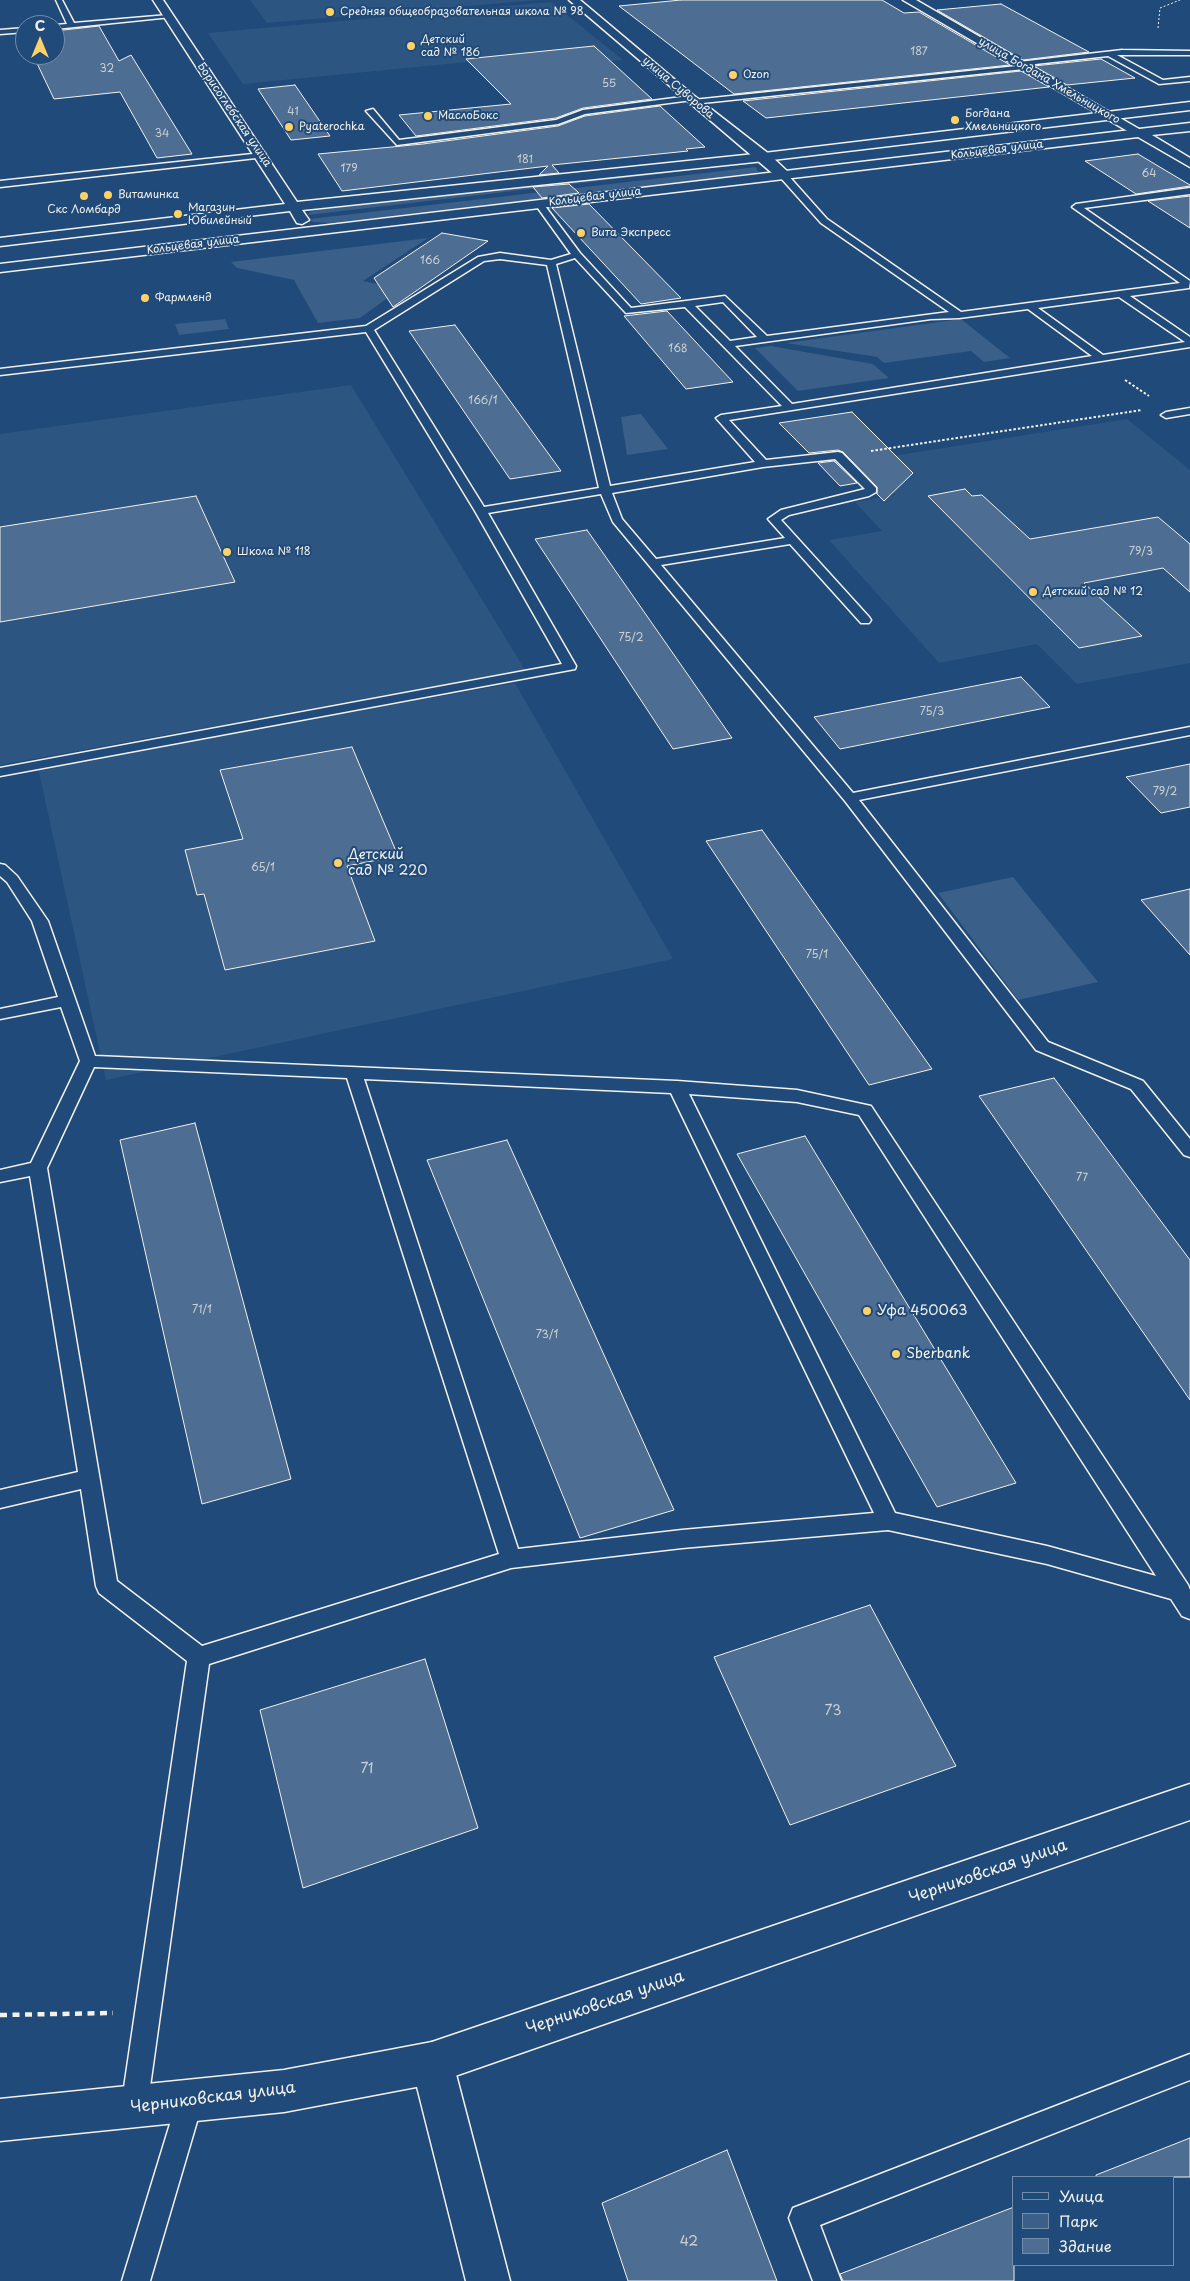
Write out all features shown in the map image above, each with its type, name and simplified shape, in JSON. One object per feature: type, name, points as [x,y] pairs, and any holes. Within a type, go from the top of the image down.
[{"type":"main road","name":"Борисоглебская улица","points":[[158,0],[262,155],[293,207],[310,230]]},
{"type":"main road","name":"улица Суворова","points":[[574,0],[691,100],[764,157],[783,175]]},
{"type":"main road","name":"улица Богдана Хмельницкого","points":[[908,0],[1190,163]]},
{"type":"main road","name":"Кольцевая улица","points":[[0,242],[293,207],[764,157],[1190,106]]},
{"type":"main road","name":"Кольцевая улица","points":[[0,268],[1190,127]]},
{"type":"main road","name":"Черниковская улица","points":[[0,2120],[134,2108],[284,2091],[432,2063],[1190,1802]]},
{"type":"main road","points":[[432,2063],[488,2281]]},
{"type":"lane","points":[[59,0],[72,26]]},
{"type":"lane","points":[[65,26],[168,17]]},
{"type":"lane","points":[[0,32],[15,31]]},
{"type":"lane","points":[[370,111],[398,143],[558,122],[582,112],[1109,54],[1190,53]]},
{"type":"lane","points":[[1109,54],[1162,82],[1190,79]]},
{"type":"lane","points":[[0,184],[262,155]]},
{"type":"lane","points":[[783,175],[824,221],[959,315]]},
{"type":"lane","points":[[1188,282],[1076,207],[1190,191]]},
{"type":"lane","points":[[539,204],[577,255],[629,311],[725,299],[765,339]]},
{"type":"lane","points":[[0,372],[369,329],[481,258],[500,256],[551,263],[577,255]]},
{"type":"lane","points":[[551,263],[605,489],[617,520],[850,798],[1042,1046],[1137,1085],[1190,1150]]},
{"type":"lane","points":[[728,344],[931,316],[959,315],[1121,294],[1188,282]]},
{"type":"lane","points":[[1121,294],[1190,342]]},
{"type":"lane","points":[[687,303],[790,408]]},
{"type":"lane","points":[[1030,306],[1097,358]]},
{"type":"lane","points":[[0,772],[570,666],[481,511],[369,329]]},
{"type":"lane","points":[[763,464],[721,418],[1190,342]]},
{"type":"lane","points":[[1166,415],[1190,411]]},
{"type":"lane","points":[[481,511],[763,464],[838,455],[872,490],[865,494],[784,512],[774,519],[864,620]]},
{"type":"lane","points":[[653,563],[793,540]]},
{"type":"lane","points":[[850,798],[1190,731]]},
{"type":"lane","points":[[0,868],[12,879],[40,921],[88,1061],[38,1168],[107,1586],[199,1657]]},
{"type":"lane","points":[[0,1014],[68,1000]]},
{"type":"lane","points":[[88,1061],[677,1087],[797,1096],[865,1110],[1185,1600]]},
{"type":"lane","points":[[354,1074],[511,1559]]},
{"type":"lane","points":[[677,1087],[888,1521]]},
{"type":"lane","points":[[0,1176],[38,1168]]},
{"type":"lane","points":[[0,1499],[89,1478]]},
{"type":"lane","points":[[199,1657],[511,1559],[682,1539],[888,1521],[1047,1555],[1185,1600]]},
{"type":"lane","points":[[134,2108],[199,1657]]},
{"type":"lane","points":[[828,2281],[803,2218],[1190,2067]]},
{"type":"lane","points":[[136,2281],[190,2101]]},
{"type":"path","points":[[1097,358],[1154,399]]},
{"type":"path","points":[[838,455],[1149,409]]},
{"type":"path","points":[[0,2015],[149,2011]]},
{"type":"shaded area","name":"Средняя общеобразовательная школа № 98","points":[[250,0],[538,0],[267,23]]},
{"type":"shaded area","name":"Детский сад № 186","points":[[551,2],[623,60],[521,70],[508,58],[243,84],[208,33]]},
{"type":"shaded area","name":"Школа № 118","points":[[351,385],[525,670],[0,765],[0,434]]},
{"type":"shaded area","name":"Детский сад № 12","points":[[1127,419],[1190,470],[1190,663],[1077,684],[1037,644],[939,663],[829,540],[882,531],[855,502],[895,495],[861,461]]},
{"type":"shaded area","name":"Детский сад № 220","points":[[515,683],[673,959],[106,1080],[38,767]]},
{"type":"green space","points":[[737,161],[753,163],[308,215],[310,212],[317,210]]},
{"type":"green space","points":[[756,167],[758,172],[754,174],[331,223],[313,222],[310,219]]},
{"type":"green space","points":[[428,238],[363,281],[400,289],[360,318],[318,323],[294,280],[237,268],[231,262]]},
{"type":"green space","points":[[225,319],[229,329],[179,335],[175,324]]},
{"type":"green space","points":[[961,319],[1010,358],[984,362],[971,351],[884,363],[877,357],[786,343]]},
{"type":"green space","points":[[771,346],[873,364],[889,378],[798,391],[755,348]]},
{"type":"green space","points":[[641,414],[668,449],[627,455],[621,417]]},
{"type":"green space","points":[[1013,877],[1098,982],[1018,1000],[938,893]]},
{"type":"building","points":[[681,0],[882,0],[904,13],[919,12],[1010,65],[734,94],[619,6]]},
{"type":"building","points":[[1001,4],[1089,52],[1023,60],[937,10]]},
{"type":"building","points":[[99,26],[119,61],[131,55],[192,154],[157,158],[120,92],[54,99],[38,65],[65,65],[65,30]]},
{"type":"building","points":[[594,46],[652,99],[583,108],[556,118],[416,136],[399,115],[511,104],[466,59]]},
{"type":"building","points":[[1101,59],[1135,78],[1067,85],[1034,66]]},
{"type":"building","points":[[1021,71],[1049,87],[766,118],[743,101]]},
{"type":"building","points":[[295,85],[330,136],[291,140],[258,89]]},
{"type":"building","points":[[660,106],[705,147],[686,149],[688,151],[552,165],[559,173],[539,175],[548,166],[342,191],[318,154],[423,144],[558,126],[585,116]]},
{"type":"building","points":[[1138,154],[1190,186],[1136,194],[1085,161]]},
{"type":"building","points":[[569,184],[579,193],[542,198],[533,187]]},
{"type":"building","points":[[1190,196],[1190,228],[1148,201]]},
{"type":"building","points":[[589,204],[681,298],[641,304],[552,208]]},
{"type":"building","points":[[442,233],[488,241],[393,307],[374,278]]},
{"type":"building","points":[[667,311],[733,382],[686,389],[624,316]]},
{"type":"building","points":[[455,325],[561,471],[510,479],[409,331]]},
{"type":"building","points":[[852,412],[913,473],[884,501],[877,494],[877,487],[843,452],[838,450],[809,453],[779,423]]},
{"type":"building","points":[[834,461],[857,483],[840,486],[818,463]]},
{"type":"building","points":[[965,489],[972,496],[982,495],[1030,539],[1158,517],[1190,544],[1190,592],[1163,568],[1084,583],[1142,636],[1079,648],[928,496]]},
{"type":"building","points":[[196,496],[235,582],[0,622],[0,527]]},
{"type":"building","points":[[587,530],[732,738],[673,749],[535,539]]},
{"type":"building","points":[[1021,677],[1050,707],[840,749],[814,717]]},
{"type":"building","points":[[352,747],[398,856],[347,866],[375,941],[225,970],[204,894],[197,895],[185,850],[243,839],[220,770]]},
{"type":"building","points":[[1190,764],[1190,807],[1161,813],[1126,777]]},
{"type":"building","points":[[762,830],[932,1069],[869,1085],[706,841]]},
{"type":"building","points":[[1190,889],[1190,955],[1141,900]]},
{"type":"building","points":[[1054,1078],[1190,1260],[1190,1400],[979,1096]]},
{"type":"building","points":[[195,1123],[291,1479],[202,1504],[120,1140]]},
{"type":"building","points":[[805,1136],[1016,1483],[937,1507],[737,1154]]},
{"type":"building","points":[[507,1140],[674,1510],[580,1538],[427,1160]]},
{"type":"building","points":[[870,1605],[956,1766],[790,1825],[714,1657]]},
{"type":"building","points":[[425,1659],[478,1828],[303,1888],[260,1710]]},
{"type":"building","points":[[1190,2138],[1190,2177],[1096,2175]]},
{"type":"building","points":[[727,2150],[777,2281],[628,2281],[602,2203]]},
{"type":"building","points":[[1012,2208],[1012,2266],[1014,2266],[1014,2281],[843,2281],[840,2274]]},
{"type":"place","name":"Средняя общеобразовательная школа № 98","points":[[330,12]]},
{"type":"place","name":"Детский сад № 186","points":[[411,46]]},
{"type":"place","name":"Ozon","points":[[733,75]]},
{"type":"place","name":"МаслоБокс","points":[[428,116]]},
{"type":"place","name":"Богдана Хмельницкого","points":[[955,120]]},
{"type":"place","name":"Pyaterochka","points":[[289,127]]},
{"type":"place","name":"Витаминка","points":[[108,195]]},
{"type":"place","name":"Скс Ломбард","points":[[84,196]]},
{"type":"place","name":"Магазин Юбилейный","points":[[178,214]]},
{"type":"place","name":"Вита Экспресс","points":[[581,233]]},
{"type":"place","name":"Фармленд","points":[[145,298]]},
{"type":"place","name":"Школа № 118","points":[[227,552]]},
{"type":"place","name":"Детский сад № 12","points":[[1033,592]]},
{"type":"place","name":"Детский сад № 220","points":[[338,863]]},
{"type":"place","name":"Уфа 450063","points":[[867,1311]]},
{"type":"place","name":"Sberbank","points":[[896,1354]]}]
